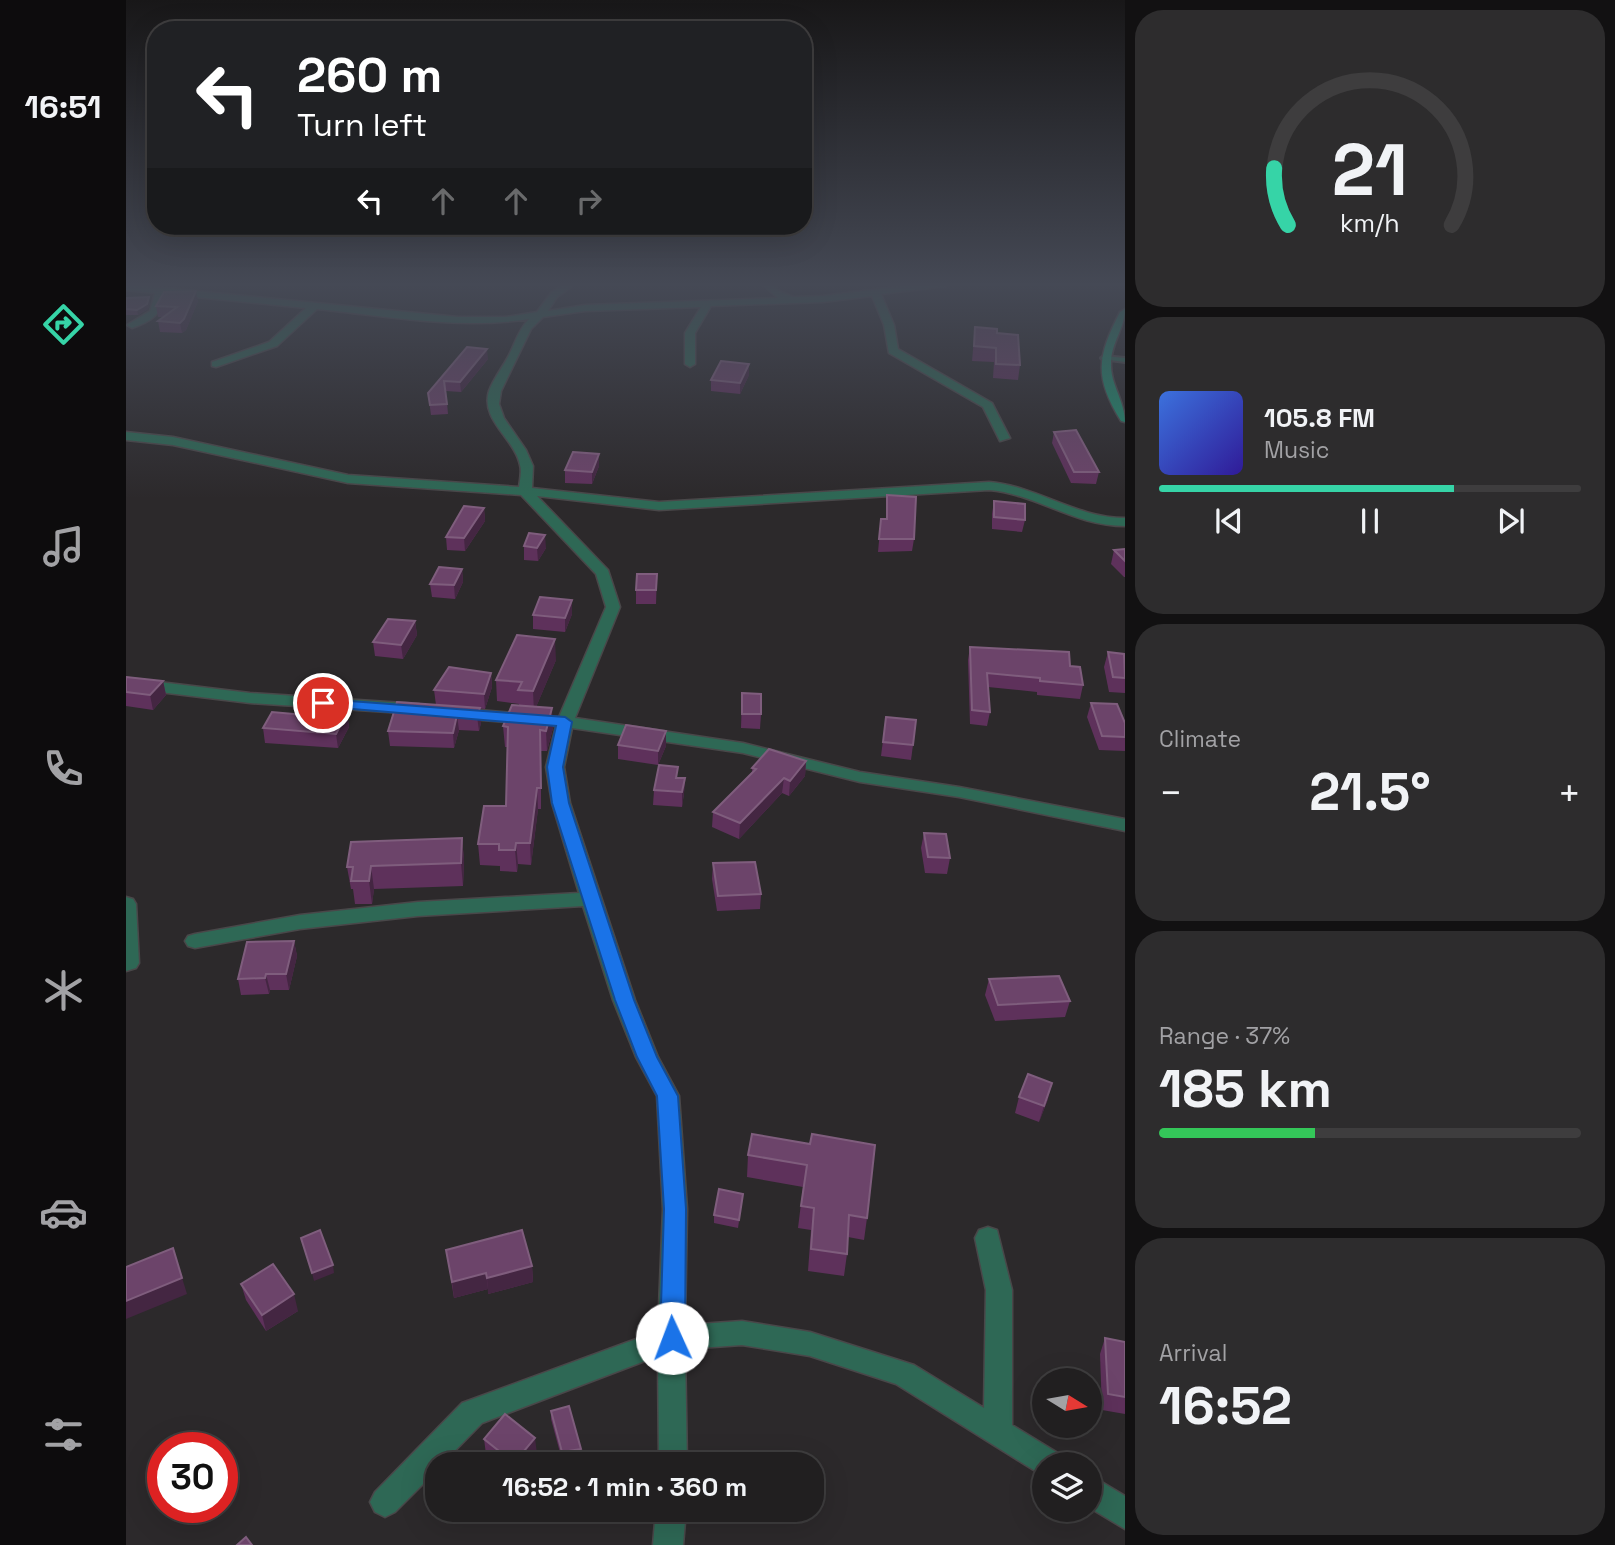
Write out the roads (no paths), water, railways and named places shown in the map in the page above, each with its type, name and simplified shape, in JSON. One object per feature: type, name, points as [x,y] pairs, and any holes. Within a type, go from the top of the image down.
[{"type":"street","points":[[216,364],[241,355]]},
{"type":"street","points":[[515,355],[495,391],[493,404],[498,418],[520,450],[527,467],[524,491]]},
{"type":"street","points":[[690,355],[690,364]]},
{"type":"street","points":[[900,355],[988,405],[1004,438]]},
{"type":"street","points":[[1105,355],[1104,370],[1107,380],[1125,419]]},
{"type":"street","points":[[126,436],[173,441],[348,479],[524,491],[659,506],[989,486],[1011,488],[1086,518],[1125,522]]},
{"type":"street","points":[[524,491],[603,573],[613,607],[565,722],[555,767],[556,783],[624,1000],[647,1057],[668,1096],[675,1209],[673,1452]]},
{"type":"street","points":[[126,682],[250,698],[565,722],[743,748],[860,777],[959,792],[1125,825]]},
{"type":"street","points":[[195,941],[300,922],[418,908],[591,899]]},
{"type":"street","points":[[126,904],[129,963],[126,964]]},
{"type":"street","points":[[988,1238],[999,1290],[998,1430]]},
{"type":"street","points":[[385,1502],[472,1413],[672,1338],[742,1333],[810,1344],[904,1374],[1032,1452]]},
{"type":"street","points":[[1102,1498],[1125,1514]]},
{"type":"street","points":[[668,1545],[670,1522]]},
{"type":"lane","points":[[1104,358],[1125,360]]}]
